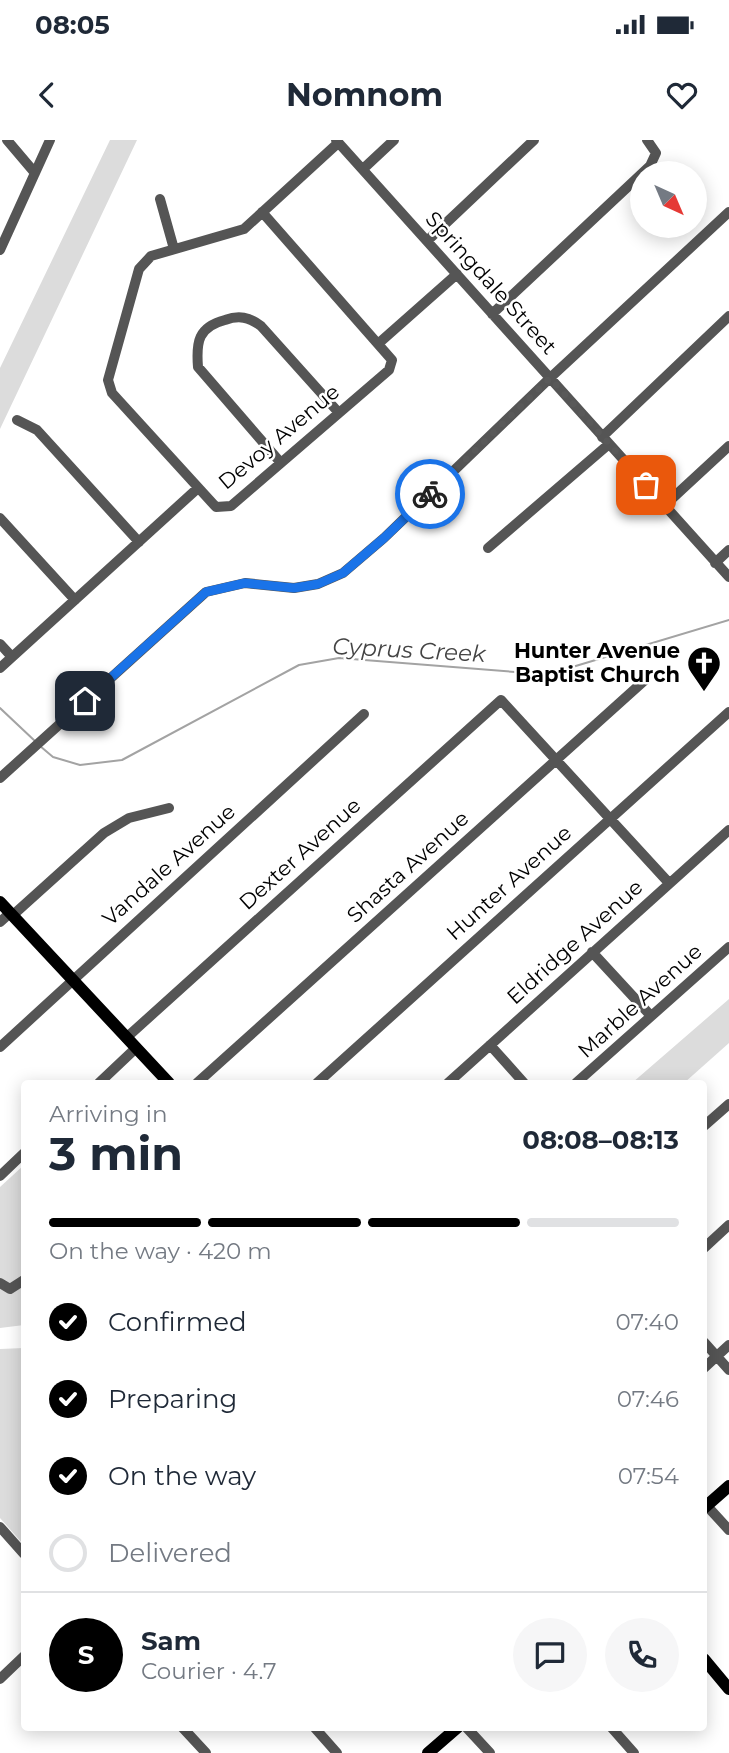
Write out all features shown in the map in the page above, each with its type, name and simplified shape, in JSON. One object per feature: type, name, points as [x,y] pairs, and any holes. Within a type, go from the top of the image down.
[{"type":"main road","points":[[0,902],[166,1080]]},
{"type":"main road","points":[[707,1505],[729,1486]]},
{"type":"main road","points":[[707,1663],[729,1689]]},
{"type":"main road","points":[[428,1753],[453,1731]]},
{"type":"street","points":[[7,140],[35,173]]},
{"type":"street","points":[[0,250],[50,140]]},
{"type":"street","points":[[363,170],[394,140]]},
{"type":"street","points":[[427,241],[534,140]]},
{"type":"street","points":[[492,314],[650,166],[656,153],[647,140]]},
{"type":"street","points":[[198,488],[112,393],[108,380],[139,269],[151,256],[244,229],[337,141]]},
{"type":"street","name":"Springdale Street","points":[[337,141],[729,577]]},
{"type":"street","points":[[160,199],[174,249]]},
{"type":"street","points":[[262,212],[379,343],[457,274]]},
{"type":"street","points":[[0,778],[206,592],[245,583],[294,588],[318,584],[343,573],[384,538],[550,378],[729,212]]},
{"type":"street","points":[[488,548],[605,440],[729,316]]},
{"type":"street","points":[[281,463],[198,367],[196,348],[203,331],[211,324],[235,317],[251,318],[339,413]]},
{"type":"street","name":"Devoy Avenue","points":[[0,668],[198,488],[216,507],[231,506],[389,370],[392,360],[379,343]]},
{"type":"street","points":[[17,420],[37,430],[139,542]]},
{"type":"street","points":[[664,506],[729,446]]},
{"type":"street","points":[[0,518],[75,600]]},
{"type":"street","points":[[715,563],[729,550]]},
{"type":"street","points":[[0,644],[12,657]]},
{"type":"street","name":"Shasta Avenue","points":[[200,1080],[645,680]]},
{"type":"street","name":"Dexter Avenue","points":[[126,1038],[501,700],[557,759]]},
{"type":"street","name":"Hunter Avenue","points":[[320,1080],[729,712]]},
{"type":"street","name":"Vandale Avenue","points":[[0,1046],[364,714]]},
{"type":"street","points":[[557,759],[669,883]]},
{"type":"street","points":[[0,922],[104,833],[129,818],[169,808]]},
{"type":"street","name":"Eldridge Avenue","points":[[451,1080],[729,830]]},
{"type":"street","name":"Marble Avenue","points":[[579,1080],[729,947]]},
{"type":"street","points":[[592,952],[651,1016]]},
{"type":"street","points":[[490,1045],[521,1080]]},
{"type":"street","points":[[102,1080],[136,1048]]},
{"type":"street","points":[[707,1123],[729,1104]]},
{"type":"street","points":[[0,1176],[21,1156]]},
{"type":"street","points":[[707,1245],[729,1225]]},
{"type":"street","points":[[0,1283],[10,1289],[21,1283]]},
{"type":"street","points":[[707,1345],[729,1370]]},
{"type":"street","points":[[707,1365],[729,1345]]},
{"type":"street","points":[[707,1509],[729,1530]]},
{"type":"street","points":[[0,1527],[21,1551]]},
{"type":"street","points":[[0,1679],[21,1660]]},
{"type":"street","points":[[186,1731],[206,1753]]},
{"type":"street","points":[[318,1731],[337,1753]]},
{"type":"street","points":[[471,1731],[490,1753]]},
{"type":"street","points":[[615,1731],[634,1753]]},
{"type":"shaded area","points":[[110,140],[137,140],[0,429],[0,368]]},
{"type":"shaded area","points":[[729,999],[729,1043],[687,1080],[635,1080]]},
{"type":"shaded area","points":[[21,1168],[21,1325],[0,1328],[0,1187]]},
{"type":"shaded area","points":[[21,1348],[21,1542],[0,1518],[0,1349]]},
{"type":"waterway","name":"Cyprus Creek","points":[[40,746],[53,757],[80,765],[122,760],[299,665],[339,658],[515,672],[559,671],[729,620]]},
{"type":"waterway","name":"Cyprus Creek","points":[[0,708],[36,742]]},
{"type":"way so far","points":[[430,494],[550,378],[646,485]]},
{"type":"place","name":"Hunter Avenue Baptist Church","points":[[704,693]]},
{"type":"route","points":[[85,701],[206,592],[245,583],[294,588],[318,584],[343,573],[430,494]]}]
